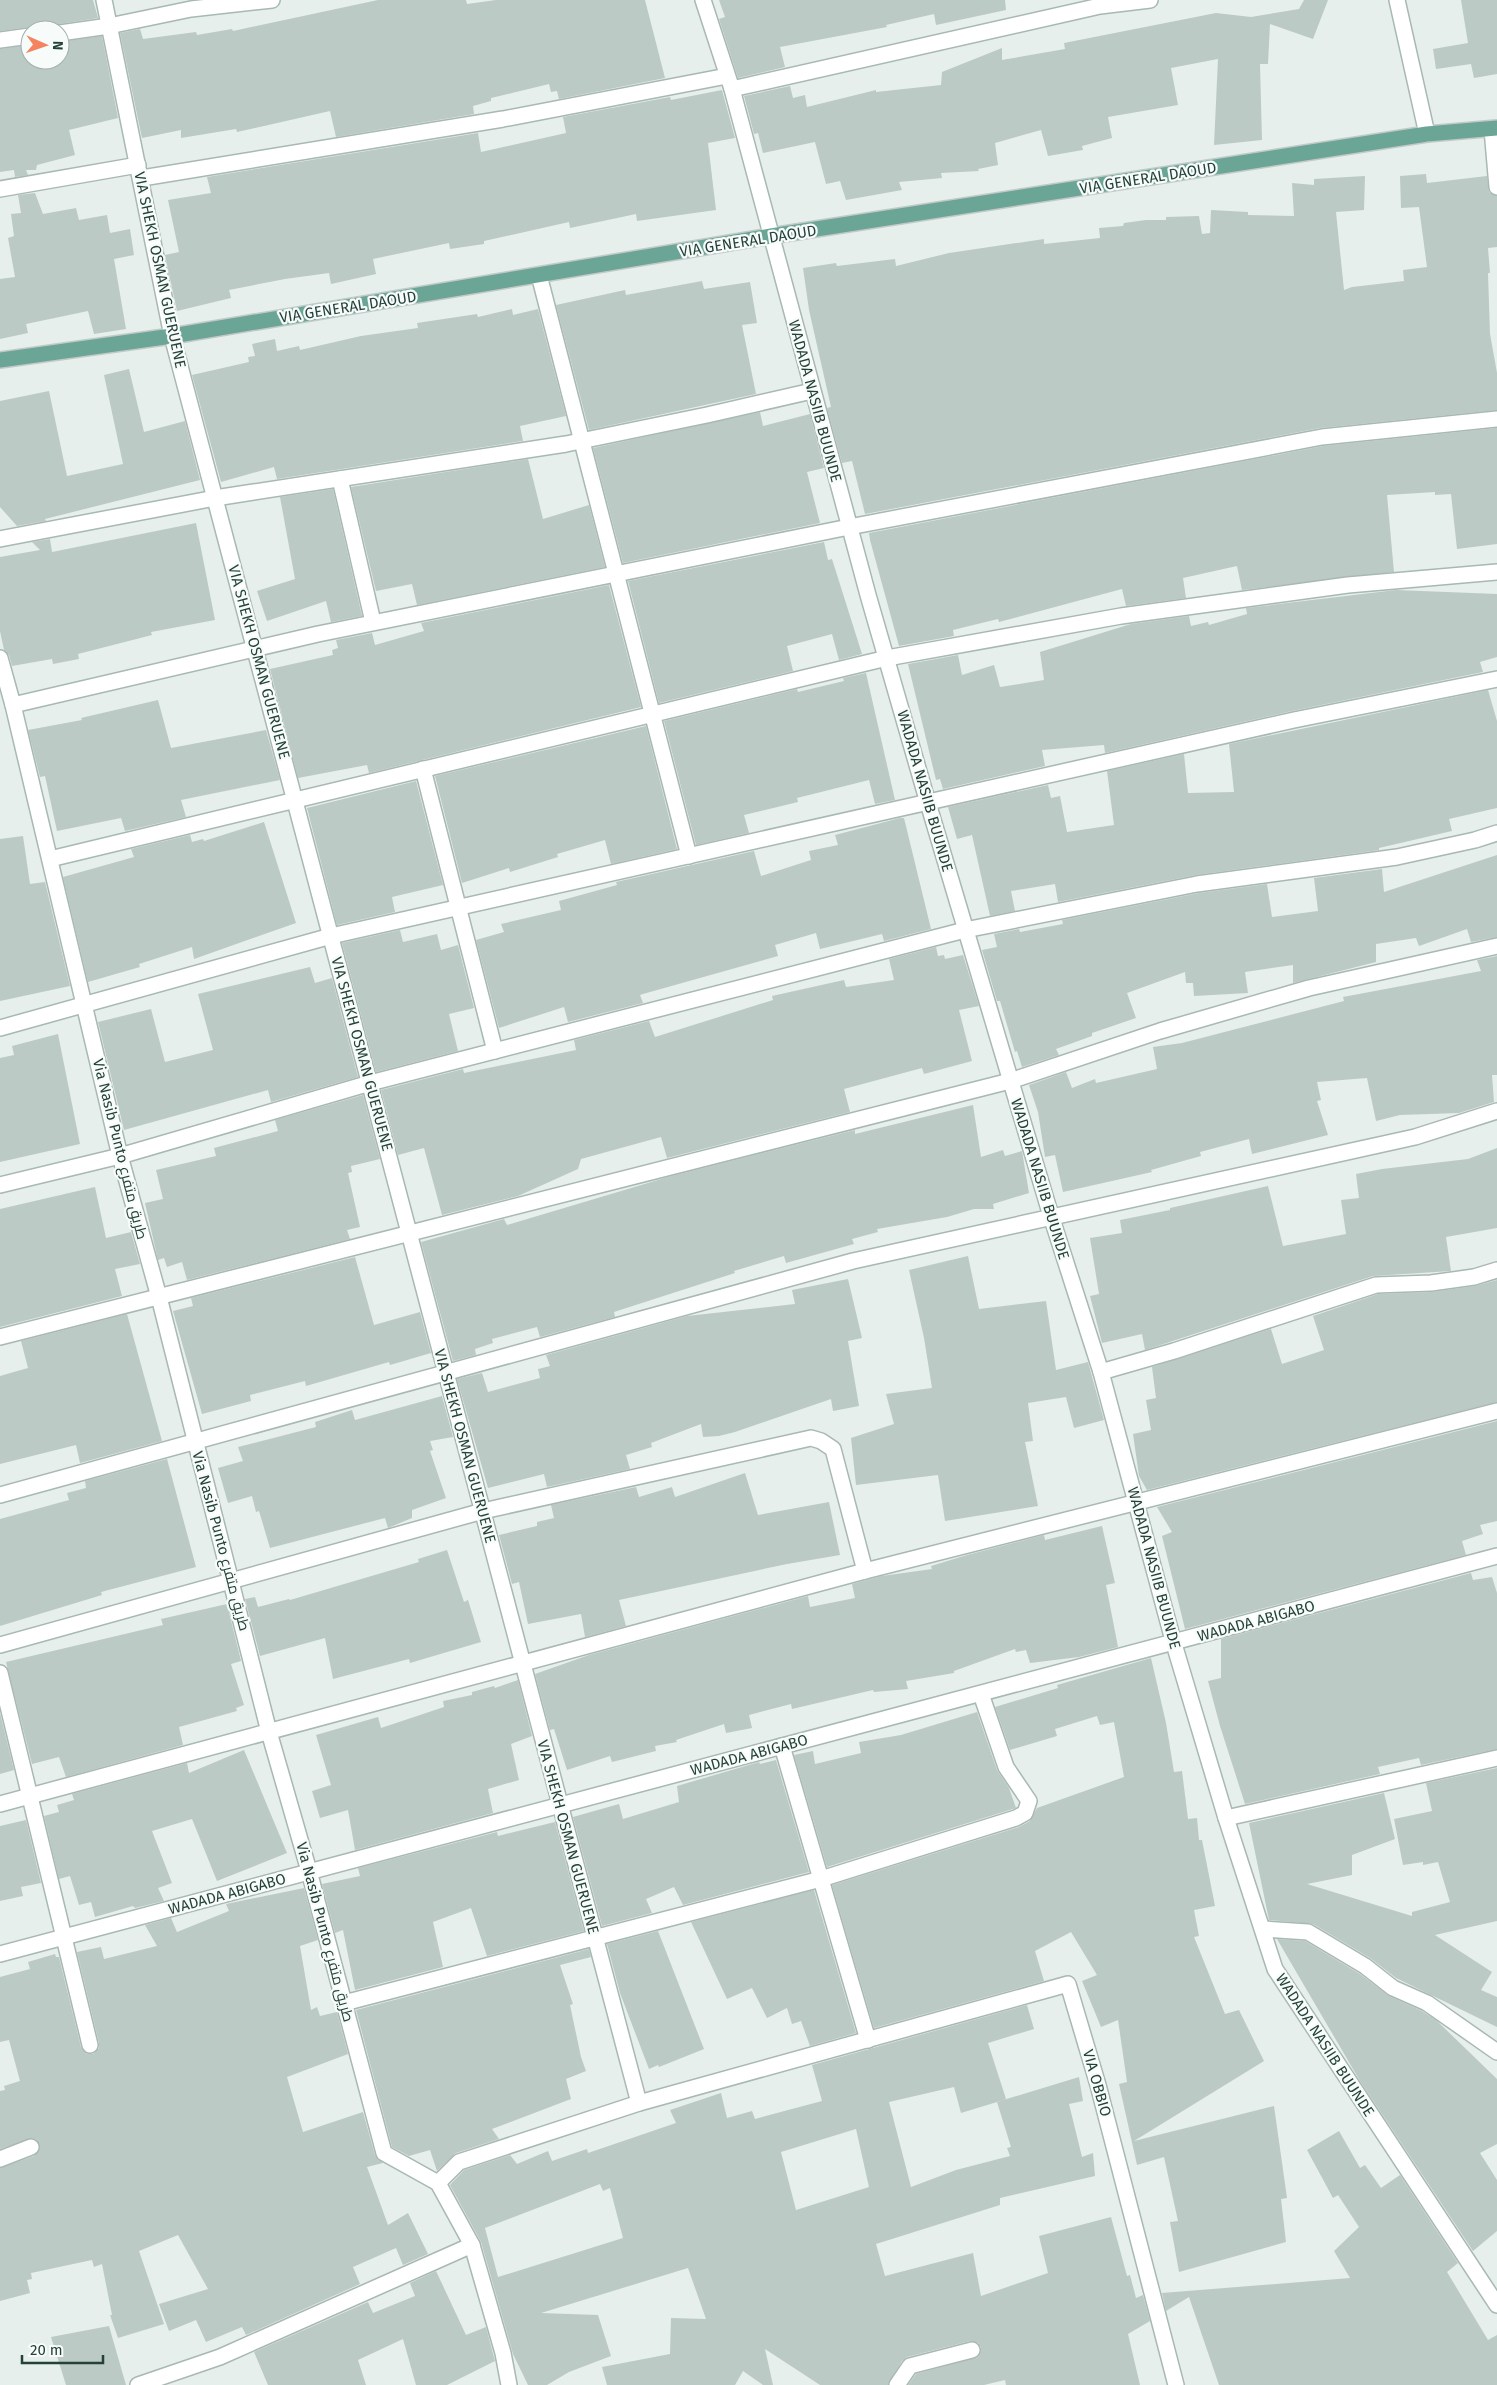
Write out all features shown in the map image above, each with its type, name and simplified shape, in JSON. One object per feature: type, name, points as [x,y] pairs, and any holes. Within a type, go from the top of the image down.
[{"type":"main road","name":"VIA GENERAL DAOUD","points":[[0,360],[172,336],[771,236],[1427,134],[1494,129]]},
{"type":"street","name":"VIA SHEKH OSMAN GUERUENE","points":[[104,0],[172,336],[483,1511],[521,1663],[639,2103]]},
{"type":"street","points":[[70,32],[110,26],[191,9],[272,0]]},
{"type":"street","name":"WADADA NASIIB BUUNDE","points":[[703,0],[730,83],[849,527],[928,804],[1010,1082],[1101,1372],[1174,1644],[1226,1818],[1275,1969],[1497,2304]]},
{"type":"street","points":[[0,189],[140,172],[730,83],[1100,6],[1150,0]]},
{"type":"street","points":[[1397,0],[1427,134]]},
{"type":"street","points":[[0,40],[20,37]]},
{"type":"street","points":[[1494,129],[1497,187]]},
{"type":"street","points":[[538,275],[689,856]]},
{"type":"street","points":[[0,539],[215,498],[582,441],[812,391]]},
{"type":"street","points":[[13,706],[373,622],[849,527],[1322,437],[1497,419]]},
{"type":"street","points":[[340,479],[373,622]]},
{"type":"street","points":[[50,859],[887,658],[1130,614],[1348,585],[1497,572]]},
{"type":"street","name":"Via Nasib Punto طريق متفرع","points":[[0,658],[50,859],[120,1156],[159,1297],[194,1442],[232,1580],[269,1732],[309,1871],[384,2153],[438,2183]]},
{"type":"street","points":[[0,1028],[331,936],[928,804],[1294,720],[1497,678]]},
{"type":"street","points":[[423,769],[495,1051]]},
{"type":"street","points":[[0,1185],[120,1156],[370,1083],[965,930],[1197,884],[1398,857],[1497,833]]},
{"type":"street","points":[[0,1337],[1010,1082],[1160,1031],[1309,988],[1497,946]]},
{"type":"street","points":[[0,1495],[853,1261],[1415,1137],[1497,1111]]},
{"type":"street","points":[[1101,1372],[1174,1351],[1376,1285],[1431,1283],[1474,1277],[1497,1270]]},
{"type":"street","points":[[0,1804],[864,1572],[1497,1411]]},
{"type":"street","points":[[0,1644],[483,1511],[811,1438],[821,1441],[833,1449],[864,1572]]},
{"type":"street","name":"WADADA ABIGABO","points":[[0,1954],[560,1804],[1174,1644],[1497,1556]]},
{"type":"street","points":[[0,1673],[90,2045]]},
{"type":"street","points":[[344,2003],[821,1879],[1016,1818],[1026,1813],[1028,1801],[1006,1767],[981,1694]]},
{"type":"street","points":[[509,2385],[503,2353],[472,2245],[438,2183],[459,2162],[639,2103],[868,2040],[782,1746]]},
{"type":"street","points":[[1226,1818],[1497,1758]]},
{"type":"street","points":[[1263,1929],[1308,1932],[1365,1966],[1393,1988],[1427,2003],[1497,2052]]},
{"type":"street","name":"VIA OBBIO","points":[[868,2040],[1068,1984],[1098,2085],[1176,2385]]},
{"type":"street","points":[[0,2159],[31,2147]]},
{"type":"street","points":[[138,2385],[220,2357],[472,2245]]},
{"type":"street","points":[[897,2385],[910,2366],[972,2350]]},
{"type":"building","points":[[0,0],[93,0],[98,18],[70,22],[70,20],[20,20],[20,28],[0,31]]},
{"type":"building","points":[[378,0],[466,0],[467,4],[496,0],[645,0],[665,78],[559,99],[557,91],[551,92],[549,84],[491,98],[491,101],[473,106],[474,114],[336,137],[330,111],[237,132],[236,129],[181,138],[181,130],[142,138],[120,33],[140,29],[143,39],[196,32],[197,35],[232,29],[233,31]]},
{"type":"building","points":[[719,0],[1005,0],[1006,10],[936,25],[934,14],[886,25],[887,27],[780,47],[785,67],[738,78],[719,19],[725,17]]},
{"type":"building","points":[[1304,0],[1328,0],[1313,39],[1270,24],[1268,64],[1260,64],[1262,140],[1214,145],[1218,59],[1171,68],[1178,105],[1108,117],[1112,138],[1082,146],[1083,150],[1048,156],[1041,130],[995,143],[998,165],[978,169],[979,171],[941,173],[942,178],[899,182],[902,190],[846,200],[840,181],[826,184],[815,142],[763,153],[758,133],[754,134],[744,96],[790,86],[793,98],[805,95],[807,107],[876,90],[876,92],[941,85],[942,72],[1002,48],[1002,60],[1065,49],[1064,43],[1216,13],[1251,17],[1299,9]]},
{"type":"building","points":[[1461,0],[1497,0],[1497,74],[1474,78],[1471,64],[1436,69],[1433,49],[1468,43]]},
{"type":"building","points":[[102,36],[118,118],[69,130],[75,155],[37,165],[36,170],[26,170],[28,175],[15,177],[14,170],[0,172],[0,49],[20,46],[20,70],[70,70],[70,41]]},
{"type":"building","points":[[722,90],[735,138],[708,143],[716,210],[637,221],[636,214],[570,228],[569,222],[484,241],[484,244],[450,249],[449,243],[373,259],[376,274],[331,284],[329,273],[285,279],[229,290],[231,298],[177,311],[165,255],[179,252],[168,200],[211,193],[207,177],[478,133],[481,152],[566,133],[563,117],[670,97],[671,100]]},
{"type":"building","points":[[1426,174],[1427,183],[1487,176],[1489,192],[1497,196],[1497,247],[1488,248],[1490,273],[1488,273],[1490,334],[1497,373],[1497,410],[1320,428],[865,514],[852,461],[842,463],[827,408],[831,407],[809,310],[803,268],[836,263],[837,266],[895,259],[896,266],[949,253],[1044,239],[1044,244],[1100,238],[1099,228],[1123,226],[1124,223],[1146,220],[1166,220],[1166,217],[1199,216],[1202,234],[1210,233],[1211,210],[1248,212],[1248,215],[1294,216],[1292,183],[1314,185],[1314,179],[1365,176],[1364,210],[1336,212],[1344,290],[1352,287],[1404,281],[1403,270],[1427,267],[1419,207],[1401,208],[1400,176]]},
{"type":"building","points":[[35,193],[43,214],[76,208],[79,220],[107,215],[110,233],[130,229],[134,255],[114,259],[126,329],[94,334],[88,311],[26,324],[28,333],[0,339],[0,279],[15,277],[8,238],[14,236],[11,214],[21,213],[18,195]]},
{"type":"building","points":[[702,281],[704,289],[750,282],[757,323],[742,325],[756,394],[589,430],[556,305],[625,290],[626,295]]},
{"type":"building","points":[[512,309],[513,315],[538,309],[566,416],[520,426],[523,441],[277,479],[274,467],[221,482],[192,375],[249,362],[248,357],[255,356],[252,344],[275,339],[277,351],[299,346],[300,350],[361,336],[418,328],[417,323],[477,314],[478,317]]},
{"type":"building","points":[[129,369],[144,432],[185,421],[200,480],[45,519],[46,521],[17,526],[0,507],[0,401],[49,391],[67,476],[123,464],[104,375]]},
{"type":"building","points":[[760,412],[763,426],[810,414],[824,468],[807,472],[820,523],[623,563],[593,448]]},
{"type":"building","points":[[1497,428],[1497,544],[1457,549],[1451,494],[1435,495],[1435,492],[1387,495],[1394,572],[1242,590],[1237,566],[1183,578],[1186,598],[1126,606],[1122,589],[999,622],[998,619],[953,630],[954,636],[899,646],[870,540],[869,533],[1323,446]]},
{"type":"building","points":[[528,459],[543,519],[589,505],[605,567],[417,605],[412,584],[376,591],[351,487]]},
{"type":"building","points":[[333,489],[362,616],[331,622],[326,601],[267,621],[257,591],[295,579],[280,497]]},
{"type":"building","points":[[196,523],[215,620],[151,632],[152,635],[78,654],[79,659],[53,664],[52,659],[12,666],[9,655],[4,650],[0,631],[0,557],[40,550],[32,542],[50,539],[52,552]]},
{"type":"building","points":[[824,542],[828,560],[832,559],[862,654],[839,660],[832,634],[787,646],[793,671],[659,703],[628,581]]},
{"type":"building","points":[[609,585],[641,707],[369,773],[367,765],[298,778],[270,669],[333,655],[332,650],[338,648],[336,640],[372,633],[375,645],[424,631],[421,623]]},
{"type":"building","points":[[1396,590],[1497,594],[1497,657],[1480,662],[1483,672],[1292,711],[1105,753],[1104,745],[1042,750],[1045,766],[943,789],[940,779],[936,780],[908,664],[958,655],[962,675],[994,665],[1000,687],[1044,680],[1040,652],[1131,624],[1189,616],[1191,626],[1208,622],[1209,625],[1247,614],[1246,608]]},
{"type":"building","points":[[866,673],[895,800],[875,804],[869,780],[797,798],[798,802],[744,815],[749,833],[696,845],[664,721],[797,689],[798,692],[844,681],[843,678]]},
{"type":"building","points":[[1488,690],[1497,721],[1497,808],[1449,819],[1452,831],[1379,848],[1379,850],[1196,875],[1058,902],[1055,884],[1011,891],[1015,911],[990,916],[972,835],[957,839],[948,807],[1048,785],[1051,798],[1060,796],[1067,832],[1114,825],[1107,771],[1184,754],[1188,793],[1234,792],[1229,744]]},
{"type":"building","points":[[158,700],[171,748],[266,730],[280,780],[181,800],[186,817],[125,831],[121,818],[57,831],[45,776],[40,777],[28,730],[82,720],[81,718]]},
{"type":"building","points":[[646,726],[677,849],[611,864],[605,840],[557,854],[558,857],[510,872],[509,868],[462,883],[435,776]]},
{"type":"building","points":[[416,781],[443,885],[392,897],[395,912],[337,925],[307,808]]},
{"type":"building","points":[[904,818],[931,929],[884,941],[882,934],[820,949],[816,933],[775,945],[778,956],[640,995],[643,1003],[568,1022],[564,1007],[499,1028],[476,940],[504,932],[501,924],[561,910],[559,901],[617,885],[616,882],[754,851],[761,876],[811,860],[809,851],[838,845],[835,835]]},
{"type":"building","points":[[264,822],[296,923],[194,959],[192,947],[139,964],[140,967],[88,982],[63,877],[134,857],[131,849],[190,835],[192,842],[203,839],[204,841]]},
{"type":"building","points":[[23,836],[30,884],[45,882],[70,986],[0,1001],[0,839]]},
{"type":"building","points":[[1497,855],[1497,937],[1471,942],[1467,929],[1419,946],[1416,938],[1376,944],[1376,962],[1293,983],[1293,965],[1245,972],[1248,993],[1194,996],[1193,983],[1186,983],[1185,972],[1127,993],[1136,1018],[1092,1033],[1092,1036],[1056,1049],[1059,1055],[1022,1067],[1017,1051],[1015,1052],[1000,1001],[997,1001],[982,950],[997,947],[994,934],[1019,929],[1020,932],[1063,924],[1062,920],[1199,893],[1267,884],[1272,917],[1318,911],[1314,878],[1382,869],[1384,892]]},
{"type":"building","points":[[400,930],[403,942],[437,934],[441,950],[458,945],[474,1008],[449,1014],[458,1051],[376,1072],[342,943]]},
{"type":"building","points":[[936,947],[938,956],[944,955],[945,959],[963,955],[979,1006],[959,1010],[972,1061],[924,1074],[922,1068],[844,1089],[850,1112],[667,1158],[661,1137],[581,1159],[578,1169],[518,1196],[442,1215],[424,1148],[398,1155],[381,1090],[463,1069],[464,1073],[576,1050],[574,1040],[649,1021],[655,1037],[773,1000],[772,996],[844,980],[846,987],[894,980],[889,959]]},
{"type":"building","points":[[1497,956],[1497,1075],[1492,1075],[1494,1102],[1459,1113],[1400,1115],[1376,1121],[1367,1078],[1317,1082],[1321,1100],[1317,1101],[1328,1135],[1252,1154],[1249,1139],[1200,1152],[1201,1156],[1151,1170],[1152,1172],[1063,1192],[1055,1155],[1045,1157],[1038,1112],[1029,1085],[1066,1072],[1072,1088],[1095,1079],[1096,1083],[1157,1069],[1153,1047],[1182,1043],[1344,1001],[1343,997],[1481,971],[1477,960]]},
{"type":"building","points":[[310,967],[315,983],[332,978],[358,1077],[271,1102],[268,1090],[124,1130],[98,1022],[151,1009],[165,1062],[213,1050],[198,994]]},
{"type":"building","points":[[58,1034],[80,1144],[0,1162],[0,1058],[14,1055],[12,1046]]},
{"type":"building","points":[[363,1095],[380,1159],[351,1166],[352,1172],[348,1173],[360,1227],[347,1230],[350,1239],[187,1280],[182,1262],[167,1267],[164,1258],[158,1260],[145,1203],[163,1199],[156,1170],[216,1156],[214,1148],[278,1131],[275,1120]]},
{"type":"building","points":[[973,1105],[981,1157],[1003,1150],[1005,1156],[1022,1151],[1029,1193],[993,1204],[994,1209],[974,1209],[947,1217],[877,1229],[878,1232],[852,1239],[854,1244],[786,1263],[784,1256],[614,1312],[615,1317],[540,1337],[537,1327],[492,1339],[493,1343],[475,1349],[476,1355],[453,1361],[421,1242],[504,1219],[507,1225],[668,1177],[855,1130],[855,1134]]},
{"type":"building","points":[[1497,1148],[1497,1228],[1446,1237],[1451,1271],[1373,1276],[1145,1350],[1142,1334],[1102,1343],[1090,1296],[1099,1294],[1090,1238],[1122,1233],[1120,1220],[1268,1186],[1283,1246],[1346,1234],[1341,1200],[1359,1198],[1356,1174],[1382,1169],[1468,1159]]},
{"type":"building","points":[[95,1187],[106,1238],[131,1232],[140,1264],[115,1269],[122,1296],[0,1327],[0,1209]]},
{"type":"building","points":[[968,1256],[979,1309],[1046,1301],[1056,1370],[1088,1362],[1104,1420],[1074,1428],[1066,1397],[1028,1403],[1033,1441],[1025,1442],[1038,1506],[945,1521],[938,1475],[856,1485],[851,1438],[894,1424],[886,1394],[932,1388],[924,1338],[909,1270]]},
{"type":"building","points":[[355,1257],[374,1325],[420,1312],[431,1353],[390,1365],[389,1362],[306,1386],[305,1381],[250,1395],[251,1401],[202,1414],[173,1311],[193,1306],[191,1298]]},
{"type":"building","points":[[848,1279],[862,1338],[848,1341],[859,1406],[833,1411],[831,1399],[719,1436],[703,1437],[701,1424],[651,1443],[652,1447],[626,1455],[630,1469],[547,1487],[544,1474],[488,1488],[457,1379],[482,1373],[488,1392],[540,1378],[538,1369],[550,1366],[546,1355],[687,1316],[795,1304],[792,1290]]},
{"type":"building","points":[[1497,1280],[1497,1402],[1147,1490],[1139,1476],[1133,1434],[1151,1430],[1146,1400],[1156,1398],[1152,1367],[1271,1329],[1282,1364],[1324,1350],[1313,1316],[1378,1294],[1432,1292],[1475,1286]]},
{"type":"building","points":[[127,1314],[162,1441],[80,1463],[76,1445],[0,1464],[0,1376],[28,1368],[21,1341]]},
{"type":"building","points":[[442,1396],[453,1437],[430,1441],[433,1450],[430,1451],[446,1498],[412,1510],[412,1518],[388,1528],[385,1518],[270,1548],[259,1511],[256,1512],[252,1496],[228,1503],[218,1468],[243,1461],[238,1447],[316,1427],[315,1422],[352,1410],[355,1420]]},
{"type":"building","points":[[1497,1421],[1497,1521],[1480,1525],[1483,1534],[1462,1541],[1466,1555],[1185,1629],[1162,1536],[1172,1532],[1157,1507]]},
{"type":"building","points":[[167,1459],[196,1567],[101,1592],[102,1595],[0,1626],[0,1519],[69,1500],[67,1493],[86,1488],[85,1481]]},
{"type":"building","points":[[745,1473],[758,1515],[829,1502],[840,1555],[787,1564],[619,1600],[626,1626],[585,1637],[581,1614],[528,1624],[519,1582],[512,1584],[499,1535],[537,1526],[537,1522],[554,1518],[551,1505],[636,1487],[639,1497],[672,1487],[675,1497]]},
{"type":"building","points":[[1102,1526],[1115,1583],[1106,1585],[1118,1647],[1079,1657],[1030,1663],[1026,1650],[1016,1652],[1015,1649],[954,1671],[954,1673],[906,1681],[908,1689],[874,1692],[873,1690],[792,1709],[791,1704],[749,1715],[752,1728],[726,1733],[724,1724],[676,1740],[677,1742],[655,1746],[656,1751],[612,1762],[610,1756],[567,1770],[554,1729],[550,1730],[535,1674],[589,1655],[808,1596],[810,1607],[855,1598],[852,1584],[882,1576],[932,1569],[931,1566],[967,1555],[1044,1535],[1045,1540]]},
{"type":"building","points":[[447,1550],[464,1602],[468,1600],[481,1642],[410,1663],[409,1659],[333,1679],[325,1638],[260,1656],[245,1599],[255,1597],[258,1607],[290,1600],[419,1562],[418,1559]]},
{"type":"building","points":[[1471,1573],[1473,1580],[1492,1577],[1497,1593],[1497,1749],[1421,1765],[1419,1758],[1378,1767],[1380,1774],[1245,1804],[1208,1681],[1221,1678],[1221,1639]]},
{"type":"building","points":[[227,1604],[241,1661],[231,1664],[244,1705],[236,1708],[237,1711],[179,1727],[183,1745],[66,1777],[59,1757],[32,1764],[6,1662],[163,1625],[161,1619]]},
{"type":"building","points":[[1151,1658],[1166,1723],[1174,1772],[1182,1771],[1188,1819],[1197,1818],[1199,1840],[1202,1840],[1215,1906],[1194,1910],[1199,1936],[1194,1937],[1225,2014],[1239,2010],[1264,2061],[1134,2141],[1274,2106],[1287,2198],[1281,2199],[1286,2242],[1179,2272],[1170,2222],[1178,2221],[1164,2157],[1137,2165],[1119,2084],[1127,2082],[1118,2020],[1101,2027],[1082,1981],[1097,1975],[1071,1932],[1035,1951],[1044,1981],[874,2028],[832,1885],[1019,1827],[1030,1821],[1037,1808],[1124,1777],[1114,1722],[1100,1725],[1097,1716],[1055,1729],[1057,1736],[1010,1750],[995,1707],[1058,1688],[1057,1685]]},
{"type":"building","points":[[518,1680],[532,1736],[511,1744],[519,1780],[488,1789],[493,1813],[355,1850],[348,1810],[320,1818],[312,1791],[331,1785],[316,1735],[378,1717],[381,1728],[444,1707],[443,1701],[472,1695],[472,1692],[494,1686],[495,1688]]},
{"type":"building","points":[[977,1712],[997,1770],[1009,1788],[1016,1808],[827,1867],[794,1755],[813,1751],[815,1764],[861,1753],[859,1742],[901,1735]]},
{"type":"building","points":[[0,1713],[14,1770],[0,1774]]},
{"type":"building","points":[[244,1750],[287,1853],[217,1881],[192,1819],[152,1831],[172,1883],[158,1888],[164,1901],[135,1908],[133,1906],[95,1917],[91,1902],[79,1905],[70,1876],[59,1879],[44,1816],[59,1812],[57,1805],[74,1800],[72,1794],[187,1763],[189,1773]]},
{"type":"building","points":[[776,1760],[809,1872],[683,1905],[674,1887],[646,1899],[652,1913],[602,1926],[573,1817],[619,1804],[623,1819],[679,1802],[677,1786],[759,1762],[760,1764]]},
{"type":"building","points":[[1497,1768],[1497,1921],[1435,1935],[1492,1972],[1481,1990],[1497,1997],[1497,2027],[1396,1978],[1370,1958],[1313,1924],[1269,1920],[1249,1823],[1384,1793],[1395,1839],[1352,1855],[1352,1875],[1307,1884],[1412,1916],[1412,1912],[1450,1902],[1438,1862],[1423,1865],[1423,1862],[1403,1865],[1394,1819],[1432,1811],[1426,1783]]},
{"type":"building","points":[[26,1820],[41,1883],[21,1887],[23,1896],[0,1901],[0,1826]]},
{"type":"building","points":[[555,1822],[584,1931],[487,1956],[471,1908],[433,1922],[443,1967],[355,1990],[343,1930],[335,1933],[322,1884],[360,1876],[358,1868],[497,1832],[498,1836]]},
{"type":"building","points":[[304,1888],[318,1940],[300,1946],[311,2010],[317,2007],[320,2016],[337,2012],[348,2054],[287,2077],[303,2132],[363,2112],[375,2155],[383,2163],[367,2167],[388,2225],[408,2213],[428,2254],[403,2265],[396,2248],[353,2267],[360,2284],[246,2335],[242,2327],[206,2342],[196,2320],[169,2331],[159,2304],[208,2289],[178,2235],[139,2251],[164,2324],[118,2338],[110,2315],[112,2315],[102,2264],[94,2267],[92,2260],[31,2273],[32,2279],[27,2280],[30,2293],[0,2301],[0,2168],[34,2156],[40,2148],[37,2140],[32,2138],[0,2149],[0,2091],[5,2090],[4,2086],[20,2081],[9,2040],[0,2042],[0,1977],[30,1969],[28,1962],[55,1954],[56,1957],[59,1957],[81,2047],[87,2054],[93,2054],[99,2048],[99,2043],[77,1952],[101,1947],[104,1959],[157,1946],[145,1925],[171,1918],[177,1932],[229,1911],[226,1904]]},
{"type":"building","points":[[814,1890],[856,2033],[810,2046],[801,2021],[792,2024],[787,2008],[767,2018],[752,1988],[727,1999],[691,1922]]},
{"type":"building","points":[[658,1931],[704,2049],[659,2067],[658,2065],[649,2069],[620,1993],[607,1944]]},
{"type":"building","points":[[1277,1939],[1305,1941],[1360,1974],[1389,1996],[1422,2011],[1436,2020],[1497,2079],[1497,2144],[1480,2153],[1497,2180],[1497,2231],[1473,2251],[1360,2081]]},
{"type":"building","points":[[589,1949],[591,1957],[560,1965],[573,2004],[570,2005],[581,2057],[586,2071],[566,2079],[571,2099],[492,2129],[499,2139],[456,2153],[437,2171],[430,2150],[409,2156],[392,2147],[356,2010]]},
{"type":"building","points":[[1027,2005],[1034,2029],[988,2043],[1006,2099],[997,2102],[1079,2077],[1083,2101],[1069,2104],[1082,2157],[1093,2153],[1095,2176],[1000,2198],[1000,2205],[876,2244],[885,2276],[973,2253],[981,2296],[1048,2273],[1039,2236],[1111,2217],[1127,2276],[1130,2275],[1136,2298],[1143,2295],[1150,2321],[1128,2334],[1140,2385],[1006,2385],[1005,2380],[984,2385],[908,2385],[916,2374],[978,2357],[981,2347],[978,2343],[970,2341],[907,2357],[902,2361],[888,2385],[820,2385],[765,2349],[773,2385],[763,2385],[743,2371],[735,2385],[607,2385],[602,2367],[670,2354],[671,2318],[706,2319],[688,2268],[541,2313],[598,2315],[611,2356],[569,2372],[547,2385],[528,2385],[513,2354],[481,2242],[450,2185],[464,2170],[510,2155],[517,2164],[548,2151],[552,2161],[587,2149],[588,2153],[676,2123],[670,2110],[721,2093],[727,2118],[752,2111],[755,2119],[822,2101],[812,2065]],"holes":[[[954,2087],[961,2113],[997,2102],[1011,2147],[1007,2148],[1010,2156],[956,2170],[911,2187],[889,2102]],[[856,2129],[869,2187],[796,2210],[781,2152]],[[600,2184],[603,2191],[610,2188],[623,2238],[498,2277],[485,2228]]]},
{"type":"building","points":[[1339,2131],[1360,2168],[1365,2165],[1381,2188],[1400,2175],[1458,2263],[1447,2272],[1488,2340],[1497,2335],[1497,2385],[1219,2385],[1189,2297],[1166,2311],[1162,2293],[1350,2278],[1334,2251],[1359,2227],[1338,2195],[1333,2198],[1307,2150]]},
{"type":"building","points":[[436,2271],[466,2335],[486,2327],[495,2361],[447,2385],[416,2385],[403,2339],[358,2360],[366,2385],[268,2385],[254,2352],[368,2302],[373,2313],[415,2296],[410,2283]]},
{"type":"building","points":[[109,2326],[126,2385],[66,2385],[51,2337]]}]
